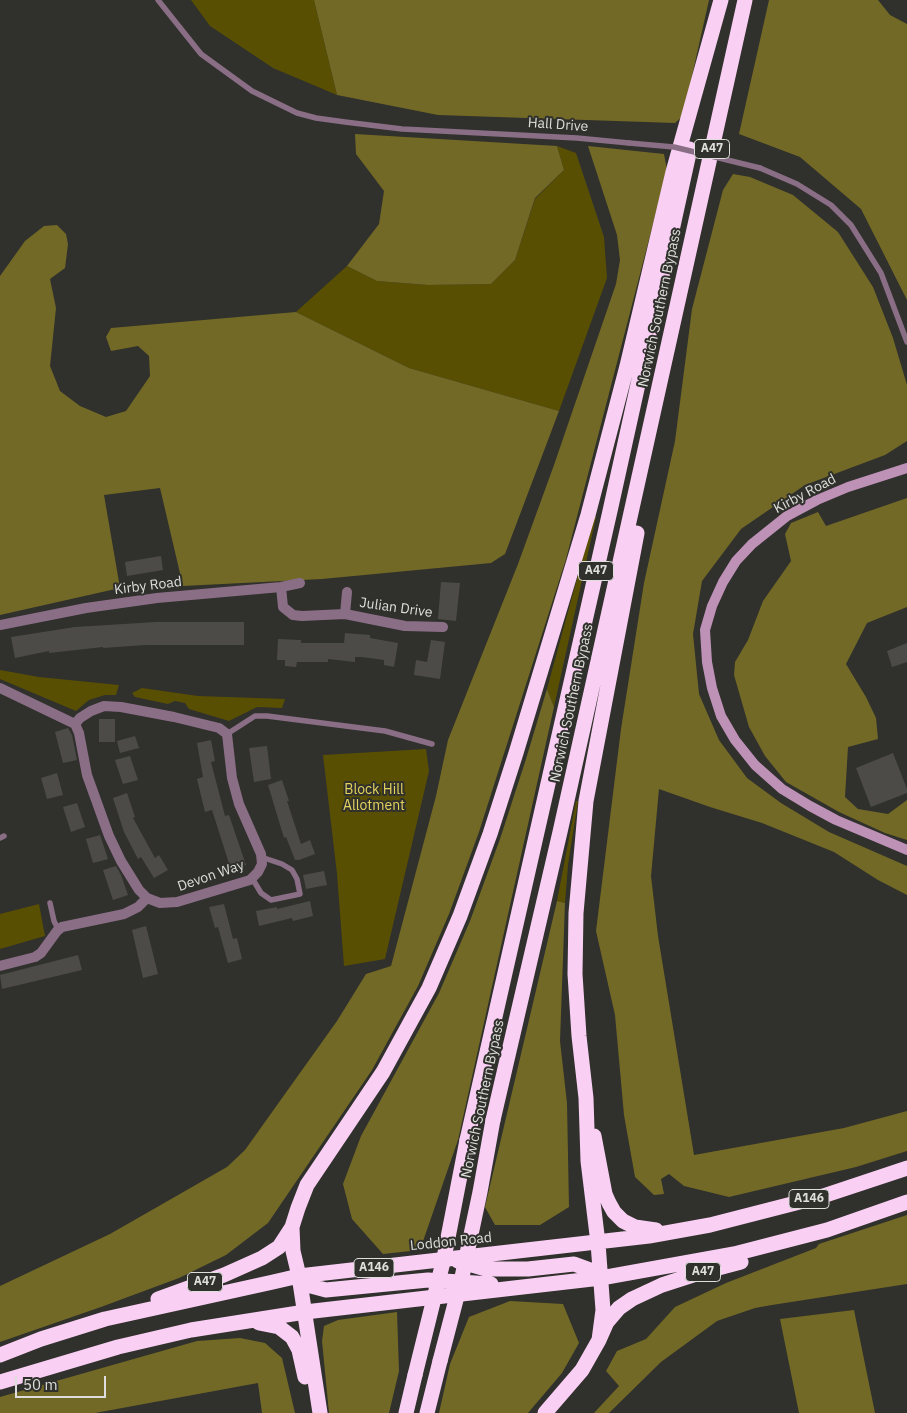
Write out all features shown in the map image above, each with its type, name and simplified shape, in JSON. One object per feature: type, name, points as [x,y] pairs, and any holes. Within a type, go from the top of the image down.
[{"type":"highway","name":"Norwich Southern Bypass","points":[[406,1413],[444,1258],[467,1140],[610,511],[721,0]]},
{"type":"highway","name":"A47","points":[[105,1319],[224,1275],[262,1258],[278,1247],[292,1227],[307,1185],[383,1072],[429,988],[460,916],[490,834],[588,515],[627,366],[674,172],[721,0]]},
{"type":"highway","name":"Norwich Southern Bypass","points":[[427,1413],[462,1277],[493,1120],[562,823],[745,0]]},
{"type":"highway","name":"A47","points":[[599,1340],[603,1310],[598,1243],[588,1161],[586,1098],[579,1036],[575,974],[576,914],[586,801],[624,607],[678,297]]},
{"type":"highway","name":"A47","points":[[586,1098],[606,1194],[614,1212],[623,1221],[635,1227],[655,1230],[710,1225]]},
{"type":"highway","name":"Loddon Road","points":[[0,1355],[41,1339],[105,1319],[300,1276],[649,1236],[710,1225],[823,1196],[907,1168]]},
{"type":"highway","name":"A146","points":[[0,1382],[157,1337],[240,1322],[305,1312],[601,1278],[734,1254],[827,1230],[907,1202]]},
{"type":"highway","name":"A47","points":[[292,1227],[293,1251],[300,1276],[320,1413]]},
{"type":"highway","name":"A47","points":[[545,1413],[582,1370],[612,1315],[632,1299],[662,1285],[757,1258],[827,1230]]},
{"type":"highway","points":[[448,1259],[486,1269],[574,1264],[593,1271],[601,1278]]},
{"type":"highway","points":[[300,1276],[311,1286],[326,1290],[428,1280],[525,1287]]},
{"type":"highway","points":[[240,1322],[265,1323],[278,1327],[292,1337],[302,1358],[310,1413]]},
{"type":"street","name":"Kirby Road","points":[[907,468],[848,487],[817,500],[787,516],[752,544],[736,561],[723,582],[712,606],[706,630],[707,662],[712,688],[721,716],[735,740],[755,764],[782,789],[810,806],[836,820],[907,850]]},
{"type":"street","name":"Kirby Road","points":[[0,625],[86,608],[157,598],[281,587],[300,583]]},
{"type":"street","name":"Julian Drive","points":[[281,587],[283,607],[289,614],[302,616],[345,614],[405,626],[443,627]]},
{"type":"street","name":"Julian Drive","points":[[345,614],[347,592]]},
{"type":"street","points":[[0,688],[75,724],[79,733],[90,786],[109,836],[121,861],[139,890],[148,898],[138,907],[124,914],[58,929],[41,953],[35,957],[0,966]]},
{"type":"street","points":[[75,724],[80,718],[91,711],[104,706],[174,717],[219,728],[227,734]]},
{"type":"street","name":"Devon Way","points":[[148,898],[160,903],[177,902],[252,878],[262,864],[261,857],[239,804],[232,778],[227,734]]},
{"type":"lane","name":"Hall Drive","points":[[158,0],[201,54],[252,91],[297,113],[336,121],[402,129],[577,138],[674,147],[760,168],[796,184],[831,205],[851,225],[881,273],[907,342]]},
{"type":"lane","points":[[227,734],[255,716],[267,716],[385,731],[432,744]]},
{"type":"lane","points":[[252,878],[261,893],[271,900],[300,894],[297,879],[292,870],[282,864],[261,857]]},
{"type":"lane","points":[[50,903],[58,929]]},
{"type":"green space","points":[[191,0],[314,0],[337,95],[273,68],[210,26]]},
{"type":"green space","points":[[557,146],[576,153],[604,237],[607,278],[559,411],[409,368],[296,312],[347,266],[377,281],[428,285],[491,284],[515,260],[535,199],[564,170]]},
{"type":"green space","points":[[594,516],[596,517],[554,707],[547,689]]},
{"type":"green space","points":[[0,670],[39,677],[119,685],[116,695],[105,695],[89,700],[76,711],[0,679]]},
{"type":"green space","points":[[142,688],[198,696],[285,699],[282,708],[257,707],[229,721],[189,709],[185,703],[175,701],[168,704],[135,697],[132,693]]},
{"type":"green space","name":"Block Hill Allotment","points":[[426,749],[429,771],[385,959],[344,966],[337,874],[323,755]]},
{"type":"green space","points":[[576,801],[578,801],[568,865],[565,903],[557,901]]},
{"type":"green space","points":[[39,904],[45,936],[0,949],[0,914]]},
{"type":"shaded area","points":[[314,0],[709,0],[683,116],[675,123],[438,115],[337,95]]},
{"type":"shaded area","points":[[769,0],[878,0],[890,15],[907,24],[907,300],[861,209],[800,157],[739,134]]},
{"type":"shaded area","points":[[355,134],[557,146],[564,170],[535,198],[515,260],[491,284],[428,285],[377,281],[347,266],[379,224],[384,191],[356,154]]},
{"type":"shaded area","points":[[588,146],[664,154],[667,170],[566,559],[479,832],[449,914],[418,986],[372,1070],[268,1223],[226,1255],[179,1278],[0,1342],[0,1286],[110,1234],[227,1167],[245,1150],[337,1021],[366,974],[391,966],[436,796],[448,740],[518,564],[616,284],[620,260],[617,235]]},
{"type":"shaded area","points":[[733,174],[750,177],[793,195],[838,232],[873,287],[893,338],[907,385],[907,441],[885,455],[805,485],[741,529],[702,581],[693,634],[699,694],[719,740],[747,778],[781,803],[829,832],[907,866],[907,895],[878,880],[834,852],[762,823],[659,789],[651,876],[658,936],[694,1155],[844,1128],[907,1111],[907,1151],[856,1167],[729,1197],[684,1186],[669,1174],[661,1179],[664,1194],[654,1195],[635,1177],[624,1115],[615,1015],[596,931],[621,729],[644,583],[675,441],[692,309],[723,190]]},
{"type":"shaded area","points":[[57,225],[66,234],[68,244],[65,268],[50,279],[56,308],[50,366],[60,391],[80,406],[106,417],[126,411],[150,376],[149,356],[138,346],[111,351],[106,337],[111,328],[296,312],[409,368],[559,411],[505,554],[491,563],[322,579],[183,586],[160,488],[104,495],[120,588],[0,615],[0,276],[25,241],[44,226]]},
{"type":"shaded area","points":[[907,498],[907,607],[867,623],[846,664],[876,718],[878,739],[848,747],[845,797],[858,809],[888,814],[907,800],[907,840],[885,833],[839,812],[786,782],[765,756],[749,727],[734,675],[735,662],[748,640],[763,601],[791,561],[785,534],[791,523],[818,512],[826,526]]},
{"type":"shaded area","points":[[547,689],[554,707],[458,1140],[420,1250],[383,1254],[352,1219],[343,1184],[361,1136],[439,993],[470,921],[500,839]]},
{"type":"shaded area","points":[[557,901],[565,903],[560,1041],[567,1103],[569,1207],[540,1225],[495,1225],[485,1207]]},
{"type":"shaded area","points":[[907,1215],[907,1284],[755,1308],[717,1321],[661,1362],[609,1413],[594,1413],[619,1386],[606,1371],[617,1351],[646,1339],[675,1307],[726,1283],[816,1248],[819,1244]]},
{"type":"shaded area","points":[[510,1301],[563,1304],[579,1343],[562,1373],[528,1413],[439,1413],[450,1364],[469,1317]]},
{"type":"shaded area","points":[[854,1310],[875,1413],[799,1413],[780,1319]]},
{"type":"shaded area","points":[[397,1312],[399,1371],[389,1413],[329,1413],[322,1341],[324,1326],[338,1320]]},
{"type":"shaded area","points":[[240,1338],[265,1343],[282,1358],[295,1413],[262,1413],[258,1383],[95,1413],[0,1413],[0,1397],[197,1341]]},
{"type":"building","points":[[161,556],[163,570],[127,576],[125,562]]},
{"type":"building","points":[[441,582],[460,583],[456,621],[438,619]]},
{"type":"building","points":[[156,622],[244,622],[244,645],[103,647],[49,653],[49,651],[15,658],[11,637],[75,627]]},
{"type":"building","points":[[345,633],[370,635],[370,638],[398,643],[394,667],[384,665],[384,660],[362,657],[355,657],[355,662],[328,659],[328,662],[297,662],[296,667],[285,666],[285,660],[277,660],[278,639],[301,640],[301,643],[344,643]]},
{"type":"building","points":[[431,640],[445,642],[440,679],[414,675],[416,660],[427,662]]},
{"type":"building","points":[[907,643],[907,662],[892,667],[887,651]]},
{"type":"building","points":[[99,719],[115,719],[115,742],[99,742]]},
{"type":"building","points":[[68,728],[72,735],[77,760],[63,763],[55,732]]},
{"type":"building","points":[[135,736],[139,748],[120,753],[117,741]]},
{"type":"building","points":[[211,740],[215,761],[211,762],[225,816],[229,815],[246,865],[231,870],[212,810],[205,812],[197,779],[203,777],[197,743]]},
{"type":"building","points":[[267,746],[271,779],[254,782],[249,748]]},
{"type":"building","points":[[893,753],[907,793],[871,807],[856,768]]},
{"type":"building","points":[[130,756],[138,780],[123,784],[115,760]]},
{"type":"building","points":[[57,773],[63,795],[47,799],[41,778]]},
{"type":"building","points":[[282,780],[301,844],[310,840],[315,854],[299,860],[295,860],[286,837],[284,838],[268,785]]},
{"type":"building","points":[[127,793],[135,817],[133,818],[155,858],[159,855],[168,870],[154,878],[141,857],[138,859],[124,832],[113,798]]},
{"type":"building","points":[[77,803],[85,827],[71,832],[63,807]]},
{"type":"building","points":[[100,835],[108,859],[93,863],[86,839]]},
{"type":"building","points":[[116,866],[128,895],[113,900],[103,870]]},
{"type":"building","points":[[324,871],[327,885],[306,889],[303,875]]},
{"type":"building","points":[[310,901],[313,916],[293,921],[292,918],[259,926],[256,911],[277,907],[277,909]]},
{"type":"building","points":[[224,904],[233,939],[237,938],[242,959],[228,963],[218,927],[215,928],[209,907]]},
{"type":"building","points":[[146,926],[158,974],[143,978],[132,930]]},
{"type":"building","points":[[78,955],[82,970],[2,989],[0,975]]}]
